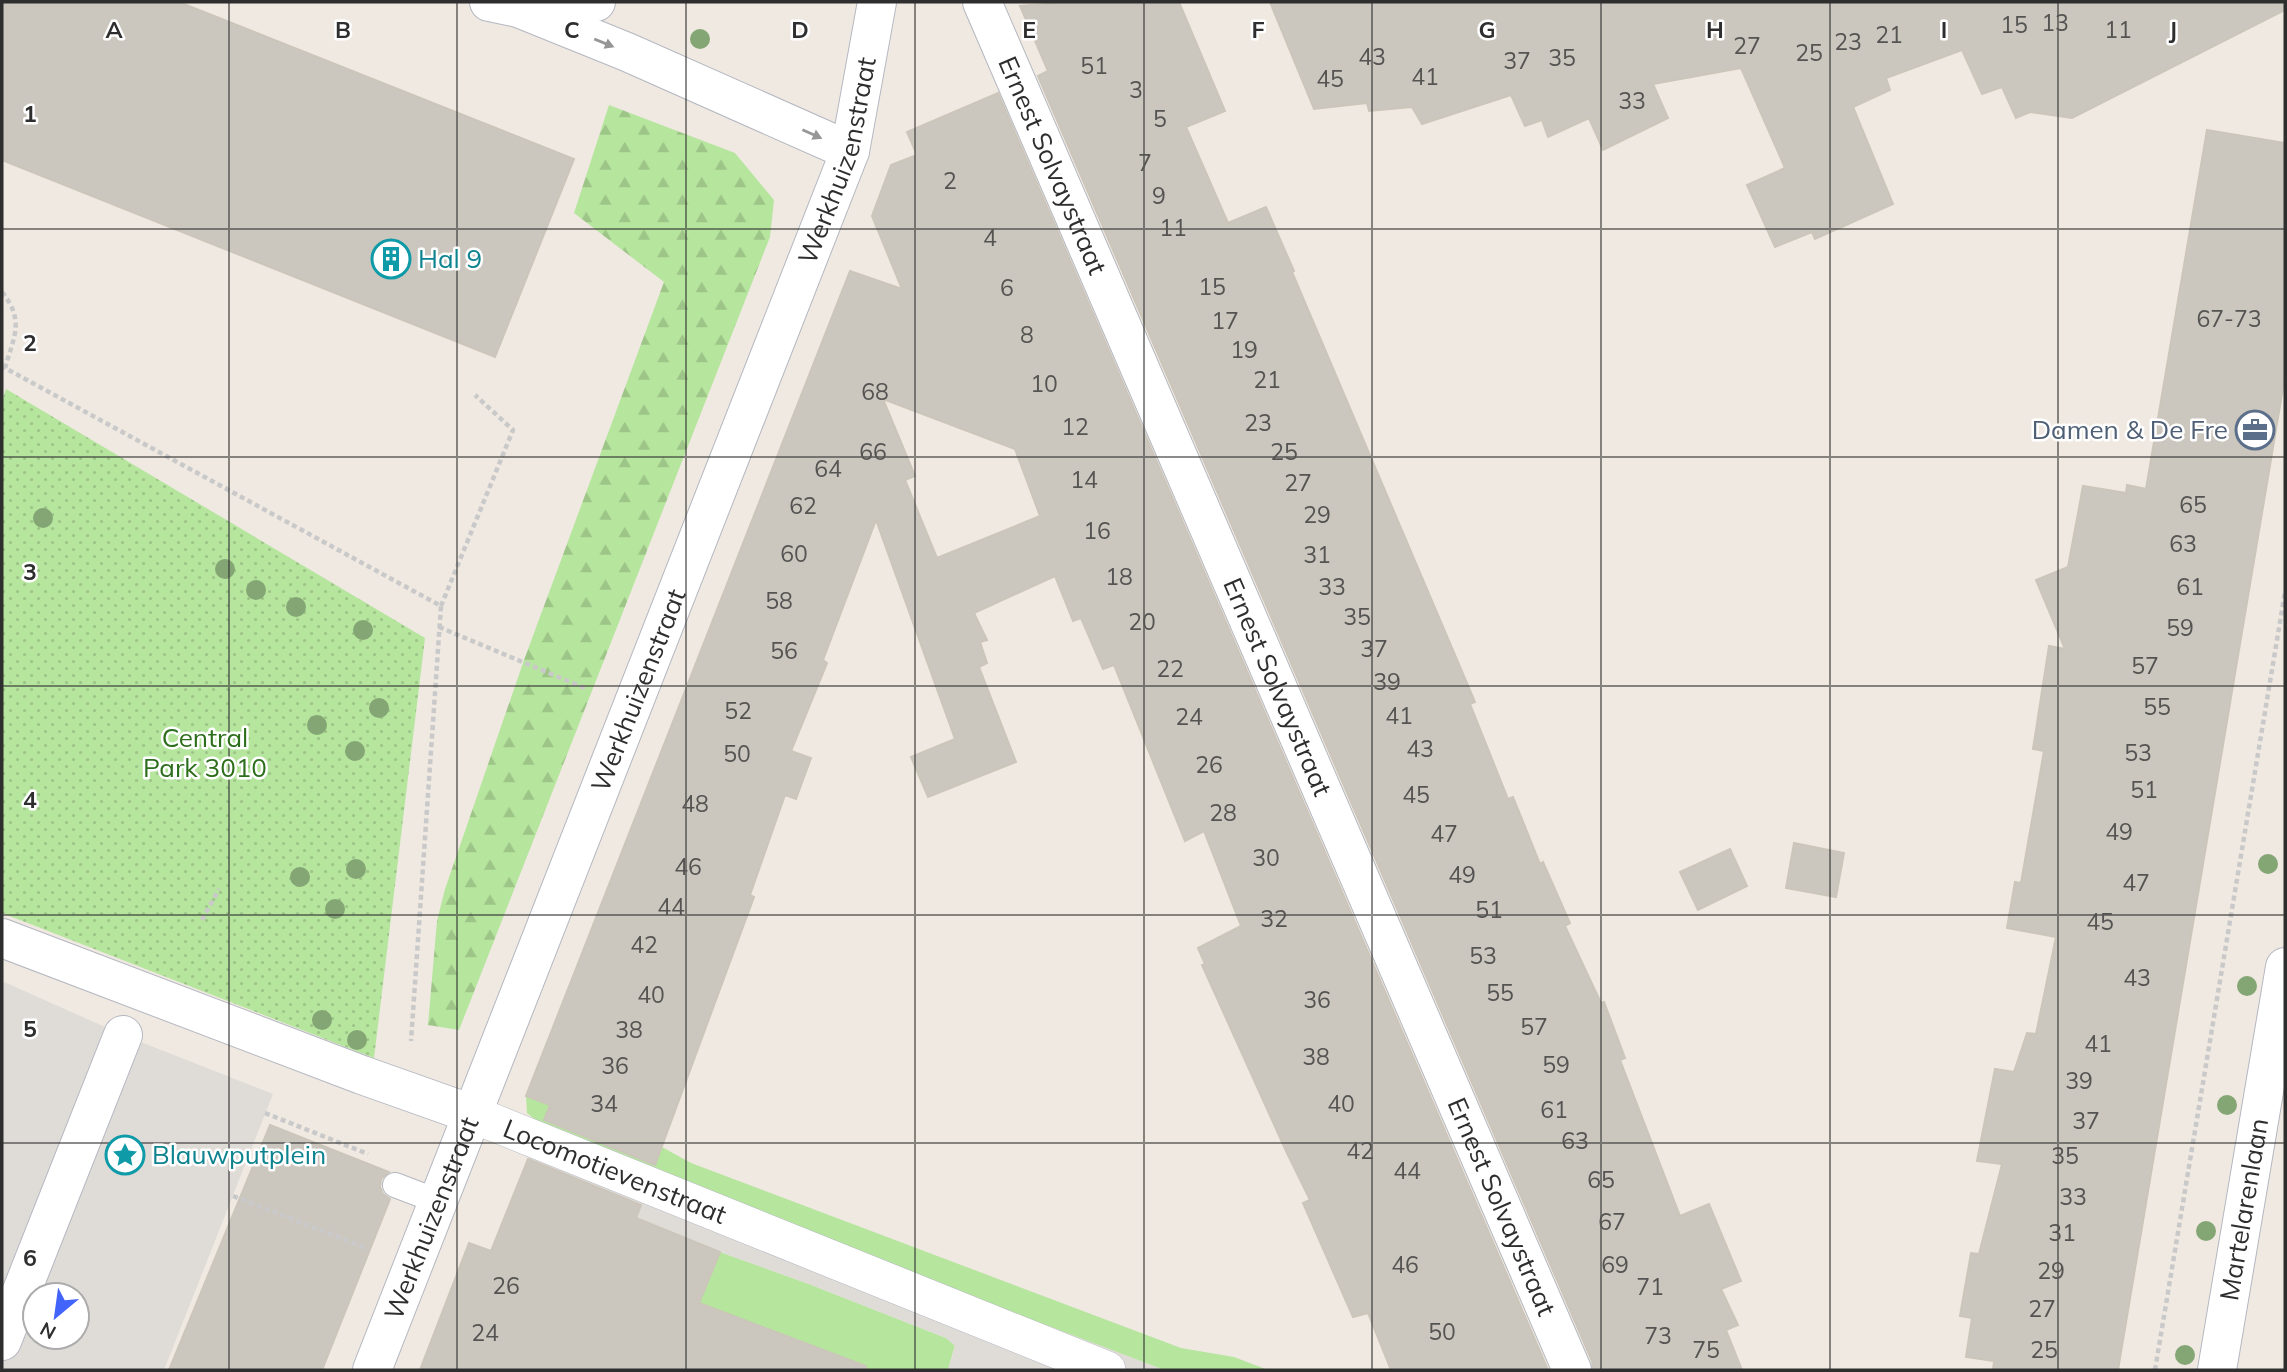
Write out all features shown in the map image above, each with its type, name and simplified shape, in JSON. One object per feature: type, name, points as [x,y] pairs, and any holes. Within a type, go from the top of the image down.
[{"type":"street","points":[[503,5],[596,2]]},
{"type":"street","name":"Werkhuizenstraat","points":[[372,1370],[850,151],[877,2]]},
{"type":"street","name":"Ernest Solvaystraat","points":[[982,2],[1572,1370]]},
{"type":"street","points":[[503,5],[627,52],[850,151]]},
{"type":"street","name":"Locomotievenstraat","points":[[2,938],[472,1114],[1107,1370]]},
{"type":"street","name":"Martelarenlaan","points":[[2217,1370],[2285,967]]},
{"type":"street","points":[[2,1341],[123,1035]]},
{"type":"lane","points":[[395,1185],[438,1201]]},
{"type":"path","points":[[2,292],[12,305],[17,318],[2,375]]},
{"type":"path","points":[[5,368],[440,606]]},
{"type":"path","points":[[408,1091],[440,606],[513,430],[475,395]]},
{"type":"path","points":[[2155,1370],[2285,592]]},
{"type":"path","points":[[439,627],[590,690]]},
{"type":"path","points":[[202,920],[219,889]]},
{"type":"path","points":[[265,1113],[372,1156]]},
{"type":"path","points":[[233,1196],[412,1266]]},
{"type":"green space","points":[[609,105],[735,153],[774,200],[770,237],[459,1030],[428,1025],[437,921],[445,889],[524,660],[664,282],[574,213]]},
{"type":"green space","name":"Central Park 3010","points":[[6,389],[425,638],[374,1058],[2,913],[2,401]]},
{"type":"green space","points":[[526,1096],[662,1147],[691,1163],[1181,1348],[1234,1357],[1268,1370],[1164,1370],[859,1254],[542,1125],[527,1113]]},
{"type":"green space","points":[[720,1252],[946,1338],[955,1345],[948,1370],[850,1370],[850,1360],[699,1303]]},
{"type":"shaded area","name":"Blauwputplein","points":[[2,981],[123,1035],[273,1094],[164,1370],[2,1370]]},
{"type":"shaded area","points":[[542,1125],[859,1254],[1164,1370],[948,1370],[955,1346],[946,1338],[720,1252],[523,1172]]},
{"type":"building","name":"Hal 9","points":[[2,2],[179,2],[574,159],[495,357],[2,160]]},
{"type":"building","points":[[1072,2],[1179,2],[1225,111],[1186,127],[1228,223],[1266,207],[1475,702],[1470,704],[1508,799],[1513,797],[1540,864],[1543,862],[1570,923],[1565,926],[1601,1003],[1604,1002],[1625,1058],[1620,1060],[1680,1216],[1709,1204],[1741,1281],[1721,1289],[1738,1325],[1726,1330],[1742,1370],[1593,1370],[1592,1361],[1038,76],[1048,71],[1020,6]]},
{"type":"building","points":[[1270,2],[2285,2],[2285,10],[2072,118],[2030,112],[2016,118],[2002,87],[1982,94],[1962,50],[1886,78],[1890,90],[1853,107],[1893,204],[1815,239],[1812,232],[1775,247],[1747,185],[1785,168],[1741,68],[1653,84],[1668,118],[1603,150],[1589,118],[1548,137],[1542,120],[1525,126],[1511,95],[1422,124],[1412,107],[1369,111],[1367,103],[1314,109]]},
{"type":"building","points":[[998,93],[1548,1370],[1391,1370],[1368,1313],[1353,1317],[1303,1203],[1310,1200],[1202,965],[1205,964],[1198,948],[1241,926],[1204,831],[1185,841],[1114,665],[1103,669],[1081,618],[1073,621],[1055,576],[974,613],[987,640],[980,642],[987,663],[979,667],[1016,762],[928,797],[911,757],[955,739],[876,520],[823,660],[827,663],[791,751],[811,758],[796,799],[785,795],[750,895],[754,897],[655,1165],[544,1120],[550,1105],[526,1096],[850,271],[902,289],[872,216],[891,165],[917,155],[907,132]],"holes":[[[883,399],[1015,449],[1040,516],[937,558],[905,480],[915,476]]]},
{"type":"building","points":[[2207,130],[2285,143],[2285,376],[2118,1370],[1993,1370],[1994,1361],[1966,1357],[1972,1318],[1960,1316],[1971,1253],[1979,1254],[2002,1164],[1977,1161],[1995,1069],[2014,1072],[2027,1033],[2036,1034],[2056,937],[2007,928],[2015,882],[2021,883],[2044,751],[2033,749],[2049,646],[2065,649],[2036,580],[2068,567],[2083,486],[2126,493],[2127,485],[2146,489]]},
{"type":"building","points":[[1794,843],[1844,853],[1836,897],[1786,888]]},
{"type":"building","points":[[1730,849],[1747,886],[1698,910],[1680,872]]},
{"type":"building","points":[[270,1125],[389,1172],[381,1179],[380,1187],[383,1194],[390,1199],[322,1370],[169,1370]]},
{"type":"building","points":[[528,1159],[641,1205],[636,1218],[720,1252],[699,1303],[866,1366],[865,1370],[420,1370],[469,1243],[491,1251]]},
{"type":"place","name":"Hal 9","points":[[391,259]]},
{"type":"place","name":"Damen & De Fre","points":[[2255,430]]},
{"type":"place","name":"Blauwputplein","points":[[125,1155]]}]
